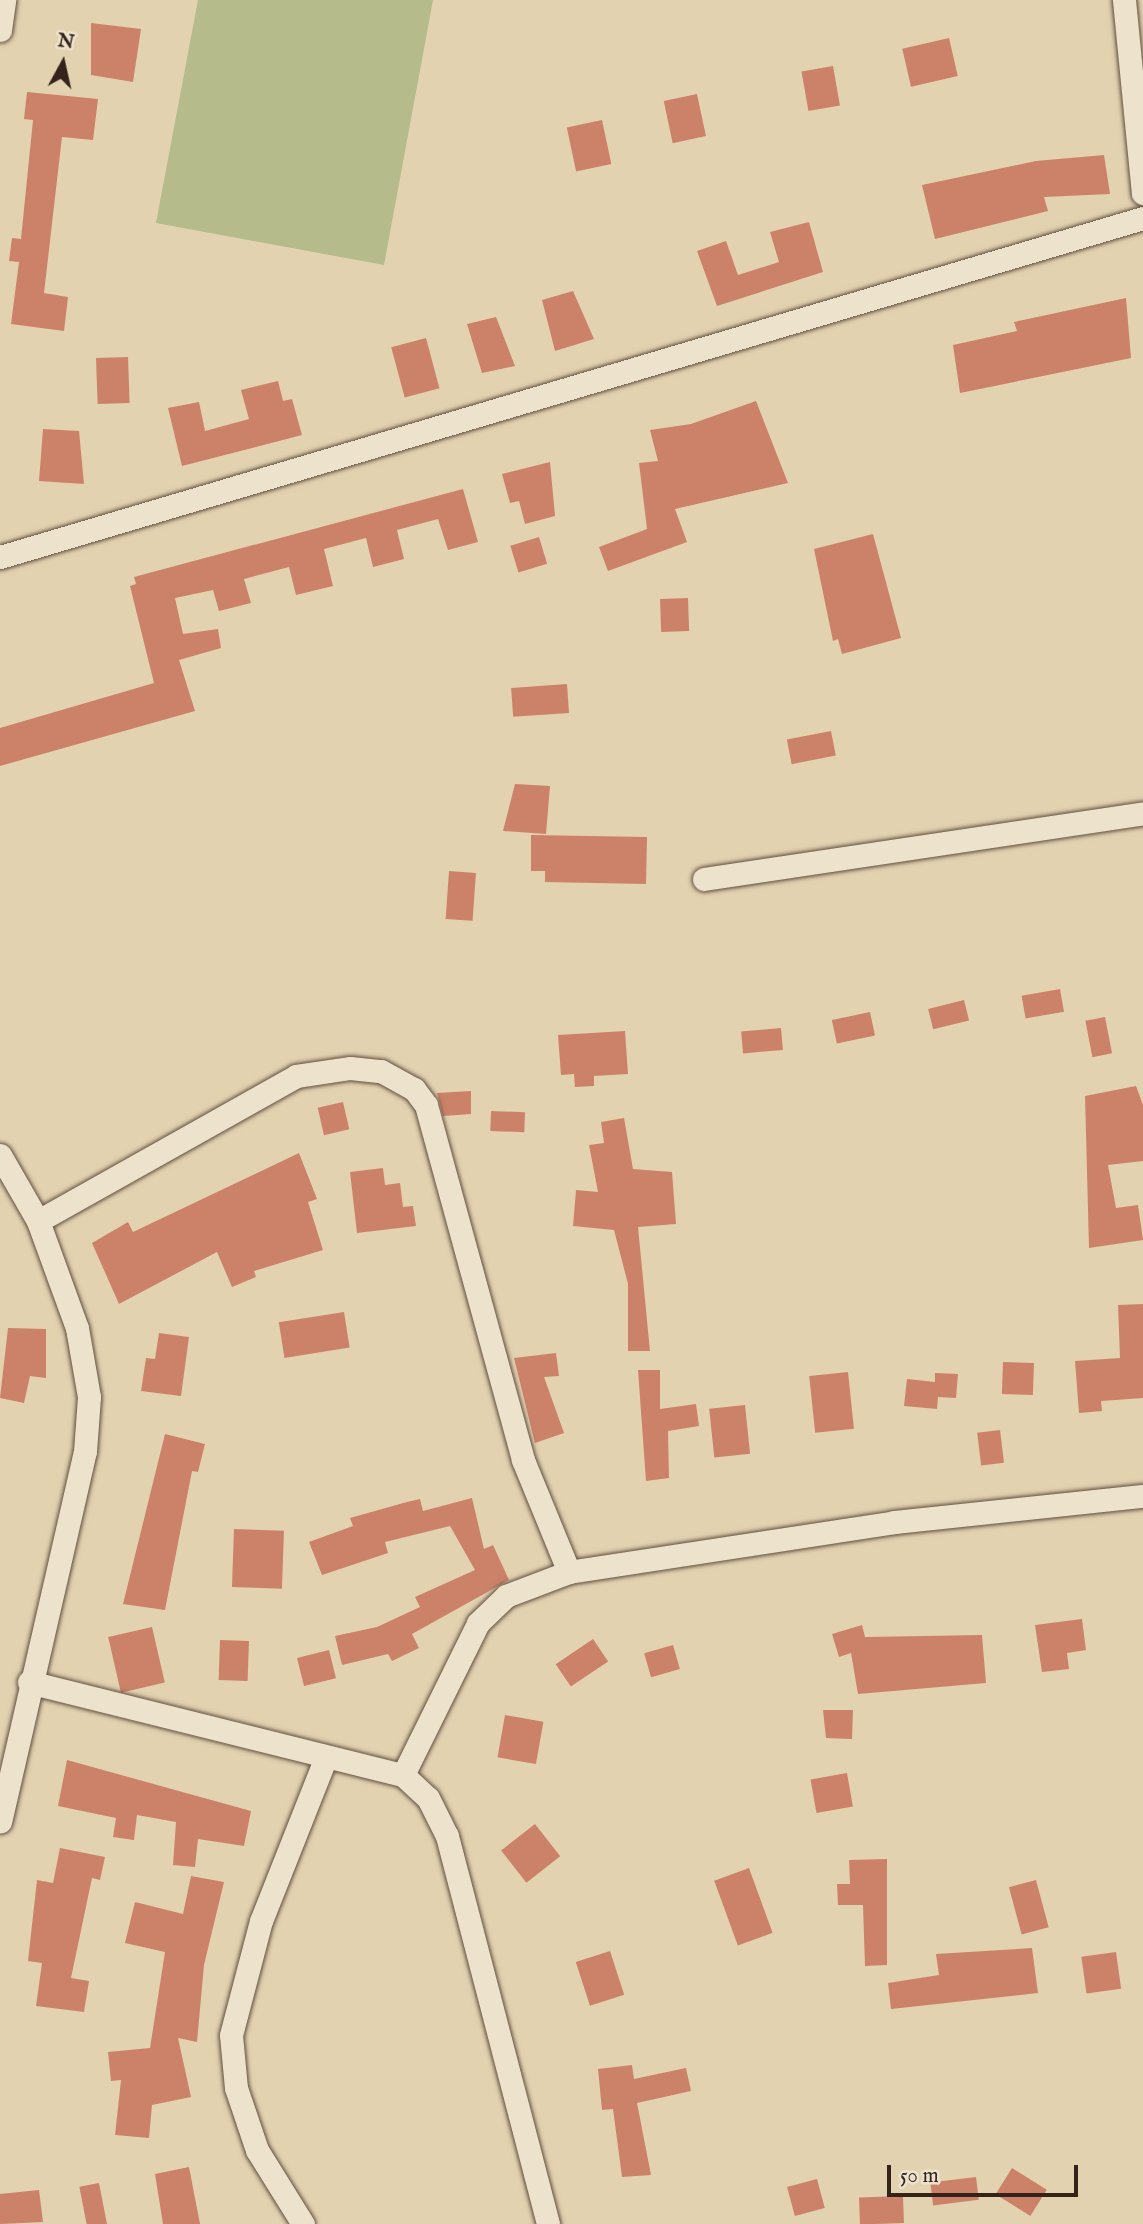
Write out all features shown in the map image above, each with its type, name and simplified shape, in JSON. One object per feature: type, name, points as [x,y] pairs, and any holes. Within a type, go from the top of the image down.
[{"type":"street","points":[[0,30],[4,0]]},
{"type":"street","points":[[1124,0],[1143,193]]},
{"type":"street","points":[[0,558],[1143,218]]},
{"type":"street","points":[[704,879],[1143,813]]},
{"type":"street","points":[[38,1221],[296,1076],[371,1070],[414,1089],[425,1105],[523,1460],[569,1572]]},
{"type":"street","points":[[0,1155],[38,1221],[76,1328],[89,1397],[85,1451],[29,1682],[0,1821]]},
{"type":"street","points":[[403,1775],[478,1623],[506,1595],[569,1572],[894,1522],[1143,1496]]},
{"type":"street","points":[[29,1682],[325,1759],[403,1775],[428,1798],[447,1836],[548,2224]]},
{"type":"street","points":[[303,2224],[257,2150],[236,2088],[230,2035],[261,1921],[325,1759]]},
{"type":"green space","points":[[198,0],[433,0],[384,265],[156,223]]},
{"type":"building","points":[[91,23],[141,29],[133,82],[91,75]]},
{"type":"building","points":[[949,38],[958,76],[911,87],[902,49]]},
{"type":"building","points":[[833,66],[840,105],[808,111],[801,72]]},
{"type":"building","points":[[27,92],[98,99],[93,140],[62,137],[44,293],[68,297],[64,331],[11,324],[19,262],[9,261],[12,238],[21,239],[33,120],[24,119]]},
{"type":"building","points":[[697,94],[706,136],[673,143],[664,101]]},
{"type":"building","points":[[602,120],[611,164],[576,172],[567,127]]},
{"type":"building","points":[[1104,155],[1110,194],[1044,197],[1048,211],[935,239],[922,185],[1036,161]]},
{"type":"building","points":[[809,222],[823,272],[717,306],[697,251],[726,241],[738,275],[779,262],[770,232]]},
{"type":"building","points":[[573,291],[594,339],[555,351],[542,300]]},
{"type":"building","points":[[1126,298],[1131,358],[960,393],[953,345],[1017,331],[1014,322]]},
{"type":"building","points":[[496,317],[515,366],[482,373],[467,324]]},
{"type":"building","points":[[426,338],[439,388],[405,398],[391,347]]},
{"type":"building","points":[[128,357],[130,403],[98,404],[96,358]]},
{"type":"building","points":[[278,381],[283,401],[292,399],[302,435],[182,466],[168,408],[199,402],[205,431],[249,419],[241,390]]},
{"type":"building","points":[[756,401],[788,483],[675,509],[687,542],[608,571],[599,547],[647,529],[639,463],[658,461],[650,430],[691,424]]},
{"type":"building","points":[[43,429],[79,431],[84,484],[39,481]]},
{"type":"building","points":[[550,462],[555,516],[525,524],[519,501],[510,503],[502,474]]},
{"type":"building","points":[[463,489],[478,542],[448,550],[438,519],[397,530],[404,559],[373,567],[366,538],[324,549],[333,586],[296,595],[289,567],[244,579],[251,603],[219,611],[213,590],[175,598],[183,634],[218,629],[221,648],[179,660],[195,711],[0,766],[0,728],[154,683],[130,586],[136,584],[134,577]]},
{"type":"building","points":[[873,534],[901,638],[842,654],[838,639],[833,641],[814,549]]},
{"type":"building","points":[[539,537],[547,564],[518,573],[510,546]]},
{"type":"building","points":[[688,598],[689,631],[661,632],[660,599]]},
{"type":"building","points":[[567,684],[569,713],[513,717],[511,688]]},
{"type":"building","points":[[831,731],[836,756],[792,764],[787,740]]},
{"type":"building","points":[[515,784],[550,786],[546,834],[503,831]]},
{"type":"building","points":[[531,835],[647,837],[646,884],[545,882],[545,871],[531,871]]},
{"type":"building","points":[[449,871],[476,873],[473,921],[446,919]]},
{"type":"building","points":[[1060,989],[1064,1012],[1026,1018],[1022,996]]},
{"type":"building","points":[[964,1000],[969,1020],[933,1029],[928,1009]]},
{"type":"building","points":[[870,1012],[875,1035],[837,1044],[832,1020]]},
{"type":"building","points":[[1105,1017],[1112,1053],[1092,1057],[1085,1021]]},
{"type":"building","points":[[781,1028],[783,1050],[743,1053],[741,1031]]},
{"type":"building","points":[[625,1031],[628,1074],[594,1076],[594,1086],[575,1087],[574,1074],[561,1075],[558,1035]]},
{"type":"building","points":[[1136,1086],[1143,1105],[1143,1161],[1108,1165],[1116,1208],[1138,1205],[1143,1240],[1089,1248],[1085,1096]]},
{"type":"building","points":[[471,1091],[471,1114],[443,1116],[437,1093]]},
{"type":"building","points":[[343,1102],[349,1129],[324,1135],[318,1108]]},
{"type":"building","points":[[491,1111],[525,1112],[524,1132],[490,1131]]},
{"type":"building","points":[[624,1118],[633,1169],[672,1172],[676,1224],[638,1227],[650,1351],[628,1351],[628,1284],[614,1230],[573,1226],[576,1190],[598,1192],[589,1145],[604,1143],[601,1122]]},
{"type":"building","points":[[299,1153],[317,1199],[308,1202],[323,1250],[254,1271],[256,1277],[232,1287],[217,1252],[119,1304],[92,1243],[128,1222],[133,1232]]},
{"type":"building","points":[[383,1168],[385,1185],[400,1183],[403,1207],[413,1206],[416,1226],[357,1233],[350,1172]]},
{"type":"building","points":[[1143,1304],[1143,1398],[1101,1401],[1102,1411],[1079,1413],[1075,1361],[1120,1358],[1118,1305]]},
{"type":"building","points":[[344,1312],[350,1348],[284,1358],[279,1322]]},
{"type":"building","points":[[8,1328],[46,1329],[46,1378],[30,1376],[24,1403],[0,1398]]},
{"type":"building","points":[[159,1333],[189,1337],[181,1396],[141,1391],[146,1358],[155,1359]]},
{"type":"building","points":[[556,1353],[559,1376],[544,1377],[564,1433],[535,1443],[514,1358]]},
{"type":"building","points":[[1003,1362],[1034,1363],[1033,1395],[1002,1394]]},
{"type":"building","points":[[638,1370],[660,1370],[660,1409],[696,1404],[699,1426],[668,1431],[669,1478],[646,1481]]},
{"type":"building","points":[[848,1372],[854,1429],[815,1433],[809,1376]]},
{"type":"building","points":[[935,1373],[958,1374],[956,1398],[938,1397],[937,1409],[904,1406],[907,1379],[935,1382]]},
{"type":"building","points":[[745,1405],[750,1454],[714,1457],[709,1409]]},
{"type":"building","points":[[1000,1430],[1004,1463],[981,1466],[977,1433]]},
{"type":"building","points":[[165,1434],[205,1444],[198,1472],[192,1471],[165,1610],[123,1604]]},
{"type":"building","points":[[472,1498],[484,1549],[493,1545],[509,1580],[412,1634],[419,1648],[392,1661],[388,1654],[342,1665],[335,1636],[377,1627],[420,1607],[415,1597],[475,1570],[450,1526],[385,1542],[388,1553],[322,1575],[309,1542],[353,1526],[350,1518],[407,1502],[420,1499],[423,1511]]},
{"type":"building","points":[[234,1529],[284,1531],[282,1589],[232,1587]]},
{"type":"building","points":[[1082,1619],[1086,1650],[1067,1653],[1069,1669],[1042,1672],[1035,1625]]},
{"type":"building","points":[[862,1625],[865,1637],[982,1635],[986,1683],[858,1694],[851,1653],[839,1657],[832,1634]]},
{"type":"building","points":[[152,1627],[165,1683],[121,1693],[108,1637]]},
{"type":"building","points":[[593,1639],[608,1661],[571,1687],[556,1664]]},
{"type":"building","points":[[220,1640],[249,1641],[248,1681],[219,1680]]},
{"type":"building","points":[[673,1645],[680,1669],[651,1677],[644,1653]]},
{"type":"building","points":[[329,1650],[336,1678],[304,1686],[297,1658]]},
{"type":"building","points":[[823,1710],[853,1710],[852,1739],[826,1738]]},
{"type":"building","points":[[505,1715],[543,1722],[536,1764],[498,1757]]},
{"type":"building","points":[[67,1760],[251,1811],[244,1846],[198,1839],[195,1867],[173,1865],[176,1822],[137,1815],[134,1840],[113,1837],[116,1818],[58,1806]]},
{"type":"building","points":[[847,1773],[853,1806],[816,1813],[811,1779]]},
{"type":"building","points":[[535,1824],[560,1856],[526,1883],[501,1850]]},
{"type":"building","points":[[60,1848],[105,1857],[100,1880],[92,1878],[71,1978],[89,1981],[84,2012],[36,2006],[42,1963],[28,1961],[37,1880],[53,1883]]},
{"type":"building","points":[[887,1859],[887,1965],[865,1966],[863,1905],[838,1905],[837,1884],[850,1884],[849,1860]]},
{"type":"building","points":[[749,1868],[773,1933],[738,1945],[714,1881]]},
{"type":"building","points":[[191,1876],[224,1882],[204,1965],[197,2042],[178,2038],[191,2097],[152,2105],[149,2138],[115,2135],[121,2080],[111,2081],[108,2052],[150,2048],[165,1952],[125,1943],[135,1902],[183,1914]]},
{"type":"building","points":[[1036,1880],[1049,1927],[1022,1935],[1009,1887]]},
{"type":"building","points":[[1032,1948],[1038,1993],[891,2009],[888,1983],[939,1975],[936,1954]]},
{"type":"building","points":[[610,1951],[624,1995],[590,2006],[576,1962]]},
{"type":"building","points":[[1116,1952],[1121,1989],[1086,1994],[1081,1957]]},
{"type":"building","points":[[632,2065],[634,2079],[686,2068],[691,2091],[637,2103],[651,2175],[622,2177],[613,2109],[602,2110],[598,2069]]},
{"type":"building","points":[[189,2167],[200,2224],[163,2224],[155,2174]]},
{"type":"building","points":[[1012,2168],[1047,2190],[1030,2216],[996,2194]]},
{"type":"building","points":[[976,2177],[979,2200],[933,2205],[930,2183]]},
{"type":"building","points":[[817,2179],[825,2208],[795,2216],[787,2187]]},
{"type":"building","points":[[99,2183],[107,2224],[87,2224],[79,2187]]},
{"type":"building","points":[[39,2190],[43,2222],[0,2224],[0,2194]]},
{"type":"building","points":[[903,2196],[904,2223],[860,2224],[859,2198]]}]
